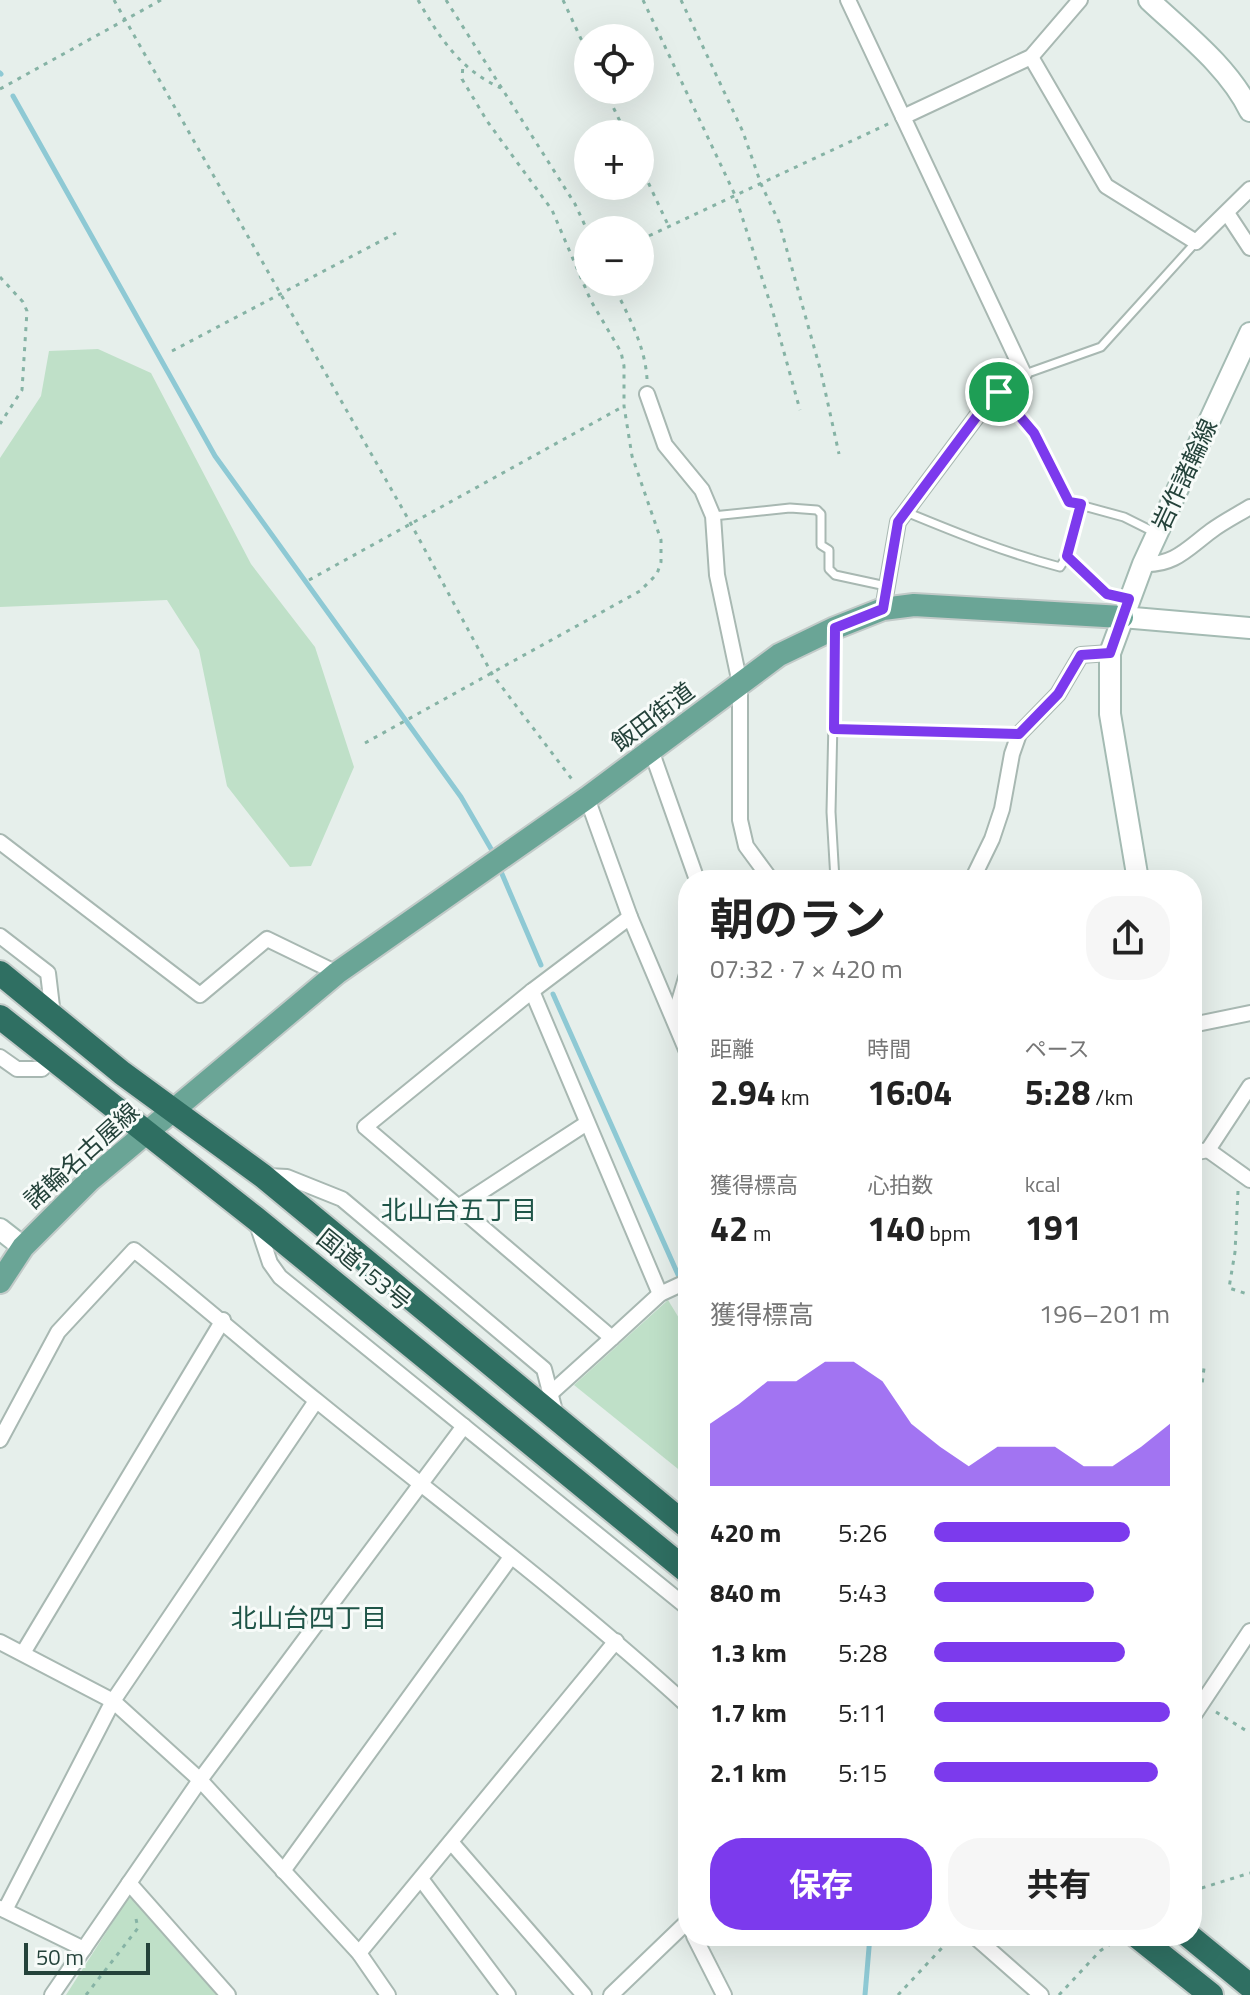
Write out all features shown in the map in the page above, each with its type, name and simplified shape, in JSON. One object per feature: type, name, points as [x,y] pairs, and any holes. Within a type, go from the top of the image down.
[{"type":"highway","name":"国道153号","points":[[0,973],[122,1073],[263,1176],[678,1519]]},
{"type":"highway","name":"国道153号","points":[[0,1017],[255,1218],[678,1564]]},
{"type":"highway","points":[[1150,1946],[1211,1995]]},
{"type":"highway","points":[[1201,1946],[1250,1986]]},
{"type":"main road","name":"飯田街道","points":[[173,1110],[337,973],[587,798],[779,655],[883,609],[914,605],[1125,608]]},
{"type":"main road","name":"諸輪名古屋線","points":[[0,1282],[23,1247],[90,1180],[173,1110]]},
{"type":"street","points":[[848,0],[1024,374],[983,408],[898,522],[883,609]]},
{"type":"street","points":[[903,117],[1031,57],[1080,0]]},
{"type":"street","points":[[1149,0],[1214,62],[1234,84],[1250,111]]},
{"type":"street","points":[[1031,57],[1106,186],[1196,242],[1250,189]]},
{"type":"street","points":[[1227,213],[1250,248]]},
{"type":"street","name":"岩作諸輪線","points":[[1136,870],[1110,714],[1110,653],[1143,564],[1250,333]]},
{"type":"street","points":[[647,394],[665,445],[702,490],[713,516],[717,575],[740,684],[740,820],[746,846],[764,870]]},
{"type":"street","points":[[1143,564],[1173,561],[1213,530],[1250,507]]},
{"type":"street","name":"飯田街道","points":[[1125,608],[1250,628]]},
{"type":"street","points":[[977,870],[1002,809],[1012,754],[1019,734],[1058,694],[1081,655],[1110,653]]},
{"type":"street","points":[[651,750],[693,870]]},
{"type":"street","points":[[587,798],[630,917],[678,1029]]},
{"type":"street","points":[[0,842],[200,995],[267,939],[337,973]]},
{"type":"street","points":[[612,1338],[365,1127],[532,991],[630,917]]},
{"type":"street","points":[[0,936],[48,973],[53,1016]]},
{"type":"street","points":[[532,991],[587,1123],[666,1292]]},
{"type":"street","points":[[674,1019],[678,1005]]},
{"type":"street","points":[[1202,1023],[1250,1013]]},
{"type":"street","points":[[0,1057],[17,1069],[42,1069],[53,1057]]},
{"type":"street","points":[[1208,1150],[1250,1086]]},
{"type":"street","points":[[458,1207],[587,1123]]},
{"type":"street","points":[[1202,1151],[1208,1150],[1246,1177]]},
{"type":"street","points":[[263,1176],[287,1177],[342,1199],[544,1369],[557,1418]]},
{"type":"street","points":[[255,1218],[270,1263],[280,1277],[678,1600]]},
{"type":"street","points":[[0,1229],[23,1247]]},
{"type":"street","points":[[0,1440],[58,1332],[134,1250],[223,1320],[316,1401],[616,1641],[678,1697]]},
{"type":"street","points":[[551,1393],[666,1292],[678,1286]]},
{"type":"street","points":[[23,1653],[223,1320]]},
{"type":"street","points":[[84,1949],[3,1909],[113,1701],[316,1401]]},
{"type":"street","points":[[52,1995],[200,1780],[464,1426]]},
{"type":"street","points":[[283,1871],[511,1557]]},
{"type":"street","points":[[1202,1704],[1250,1631]]},
{"type":"street","points":[[359,1953],[616,1641]]},
{"type":"street","points":[[0,1642],[113,1701],[200,1780],[359,1953],[388,1995]]},
{"type":"street","points":[[451,1842],[584,1995]]},
{"type":"street","points":[[421,1879],[508,1995]]},
{"type":"street","points":[[129,1883],[228,1995]]},
{"type":"street","points":[[611,1995],[678,1931]]},
{"type":"street","points":[[699,1946],[724,1995]]},
{"type":"street","points":[[985,1946],[1041,1995]]},
{"type":"lane","points":[[1024,374],[1101,347],[1196,242]]},
{"type":"lane","points":[[999,392],[1034,433],[1069,502],[1124,517],[1157,533]]},
{"type":"lane","points":[[906,512],[984,544],[1060,567],[1067,556],[1081,504]]},
{"type":"lane","points":[[713,516],[790,508],[817,510],[821,514],[821,545],[829,550],[829,569],[835,575],[887,586]]},
{"type":"lane","points":[[1067,556],[1125,608]]},
{"type":"lane","points":[[834,870],[831,812],[835,628]]},
{"type":"lane","points":[[834,729],[1019,734]]},
{"type":"path","points":[[114,0],[411,524],[492,674],[587,798]]},
{"type":"path","points":[[0,89],[161,0]]},
{"type":"path","points":[[418,0],[438,36],[463,64],[485,81],[501,88]]},
{"type":"path","points":[[446,0],[581,216]]},
{"type":"path","points":[[563,0],[574,24]]},
{"type":"path","points":[[643,0],[735,195],[772,309],[800,410]]},
{"type":"path","points":[[681,0],[743,132],[761,184],[779,222],[839,454]]},
{"type":"path","points":[[365,743],[640,591],[657,574],[661,562],[661,540],[632,456],[624,406],[621,352],[591,301],[552,210],[480,110],[462,79],[463,64]]},
{"type":"path","points":[[654,234],[903,117]]},
{"type":"path","points":[[654,195],[669,227]]},
{"type":"path","points":[[172,351],[396,233]]},
{"type":"path","points":[[0,277],[23,302],[27,311],[22,390],[0,424]]},
{"type":"path","points":[[619,296],[646,362],[647,394]]},
{"type":"path","points":[[309,580],[568,434],[624,406]]},
{"type":"path","points":[[1246,1177],[1238,1181],[1235,1252],[1229,1288],[1250,1295]]},
{"type":"path","points":[[1202,1367],[1202,1385]]},
{"type":"path","points":[[1202,1704],[1250,1733]]},
{"type":"path","points":[[1202,1887],[1250,1873]]},
{"type":"path","points":[[86,1995],[138,1928],[136,1919]]},
{"type":"path","points":[[898,1995],[944,1946]]},
{"type":"path","points":[[1059,1995],[1107,1946]]},
{"type":"green space","points":[[98,349],[151,373],[251,564],[315,647],[354,767],[311,866],[290,867],[227,786],[199,650],[167,600],[0,607],[0,458],[41,396],[49,351]]},
{"type":"green space","points":[[668,1300],[678,1316],[678,1469],[574,1385]]},
{"type":"green space","points":[[130,1895],[221,1995],[66,1995]]},
{"type":"waterway","points":[[13,96],[215,456],[461,797],[494,854]]},
{"type":"waterway","points":[[499,867],[541,965]]},
{"type":"waterway","points":[[553,994],[678,1275]]},
{"type":"waterway","points":[[865,1995],[869,1946]]},
{"type":"district","name":"北山台五丁目","points":[[459,1210]]},
{"type":"district","name":"北山台四丁目","points":[[309,1618]]},
{"type":"route","points":[[999,392],[1034,433],[1069,502],[1081,504],[1067,556],[1107,594],[1129,599],[1110,653],[1081,655],[1058,694],[1019,734],[834,729],[835,628],[883,609],[898,522],[983,408],[999,392]]}]
